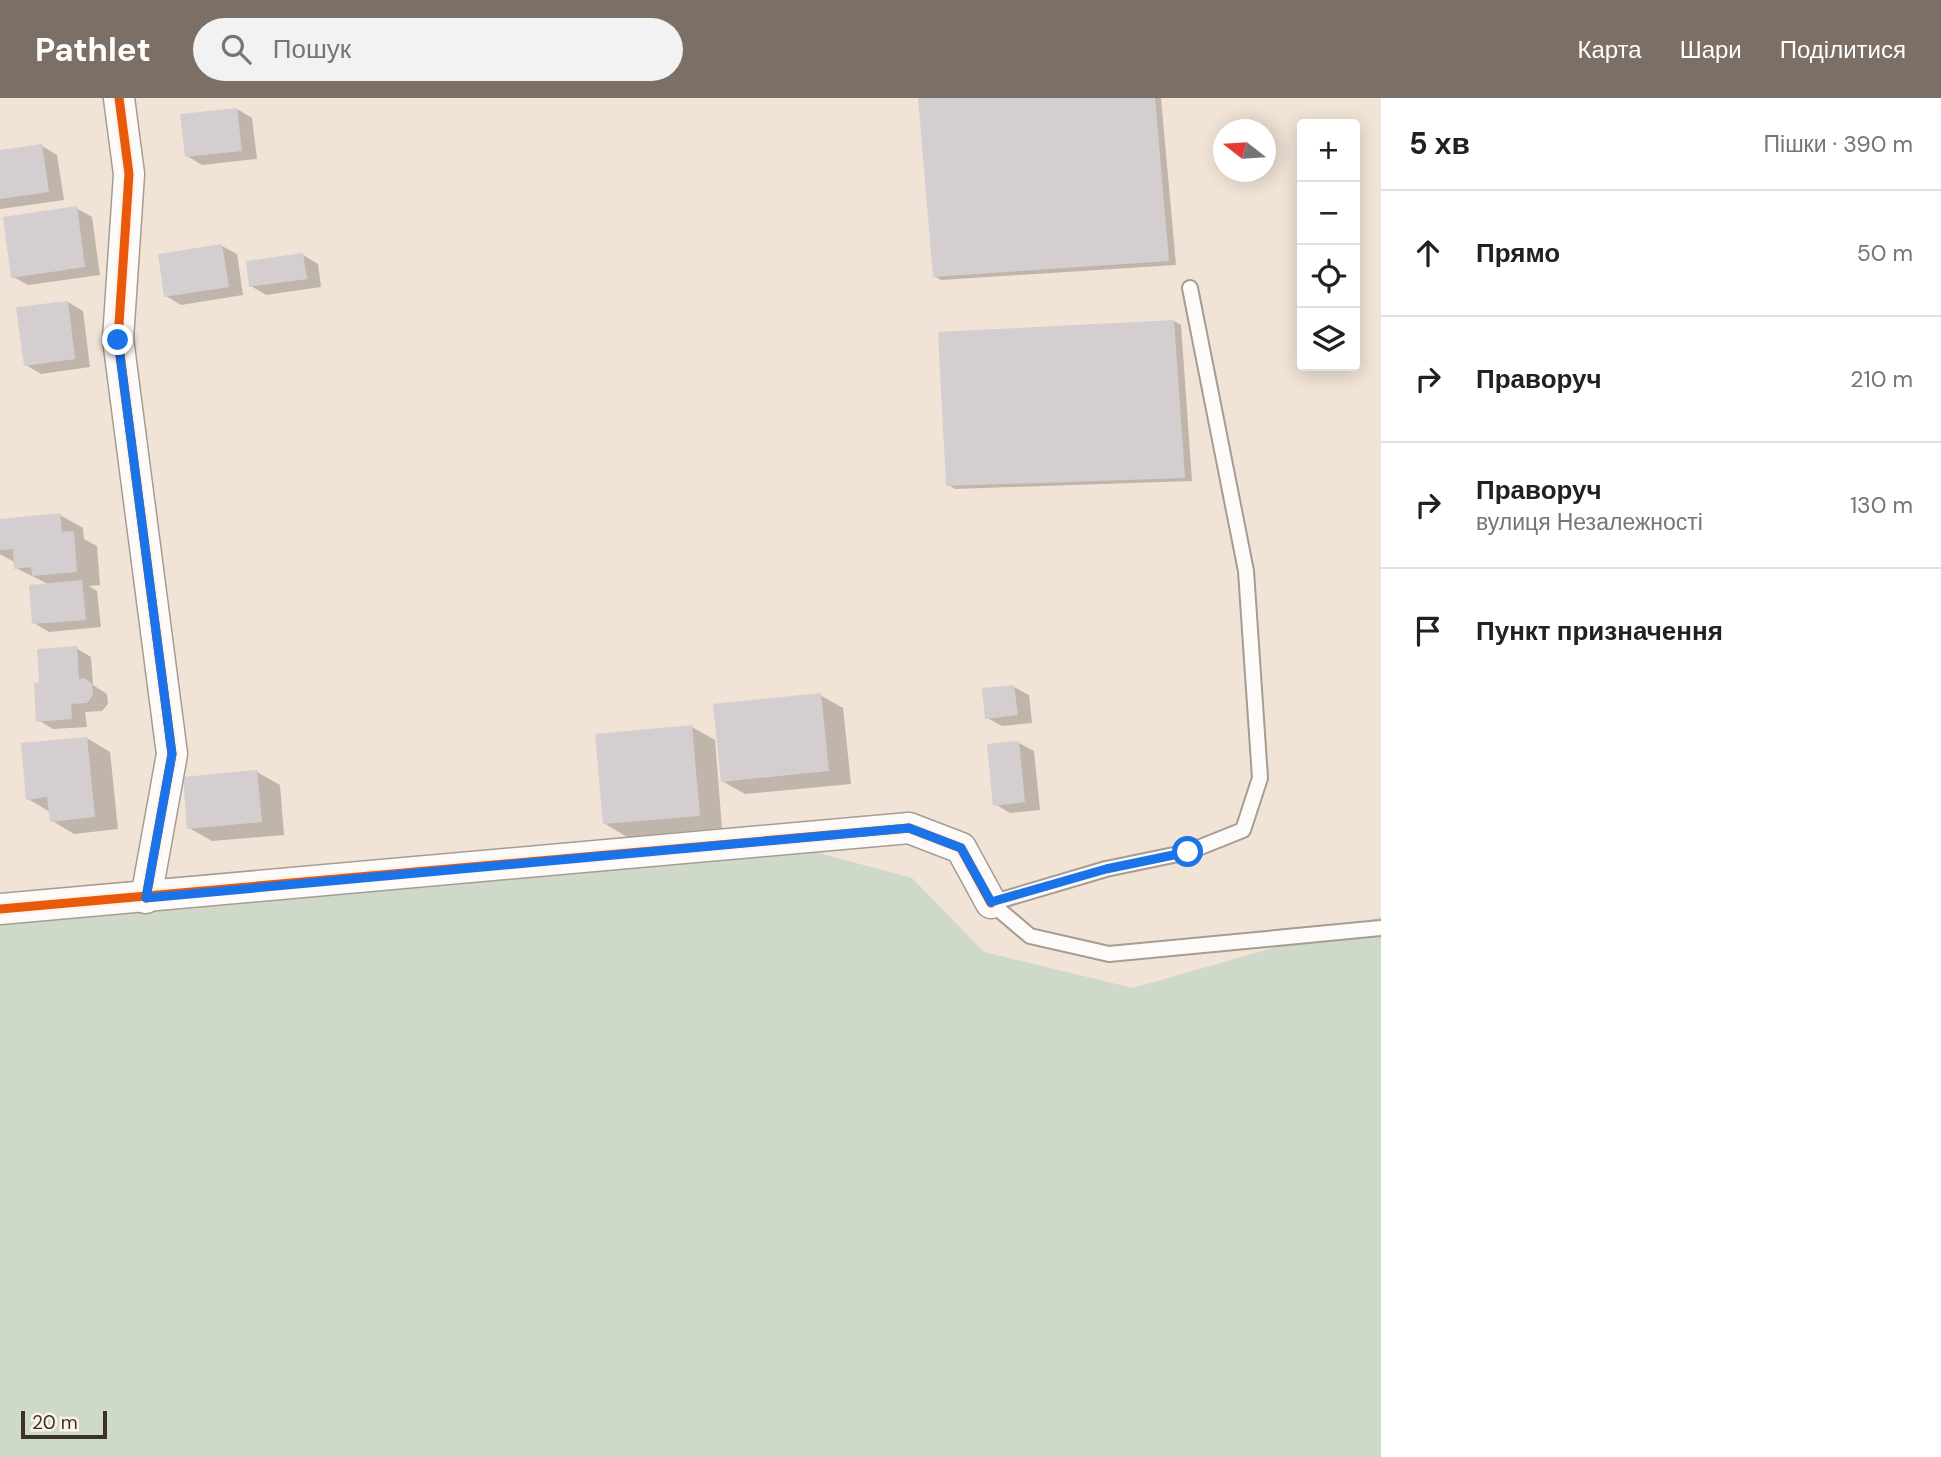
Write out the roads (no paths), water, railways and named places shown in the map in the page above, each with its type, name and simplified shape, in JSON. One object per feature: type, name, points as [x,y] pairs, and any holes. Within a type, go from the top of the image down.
[{"type":"street","points":[[119,98],[129,174],[118,340],[172,754],[146,898]]},
{"type":"street","points":[[0,909],[909,828],[961,848],[991,902]]},
{"type":"lane","points":[[991,902],[1106,869],[1188,852],[1243,830],[1260,778],[1246,571],[1190,288]]},
{"type":"lane","points":[[991,902],[1030,936],[1109,954],[1381,928]]}]
